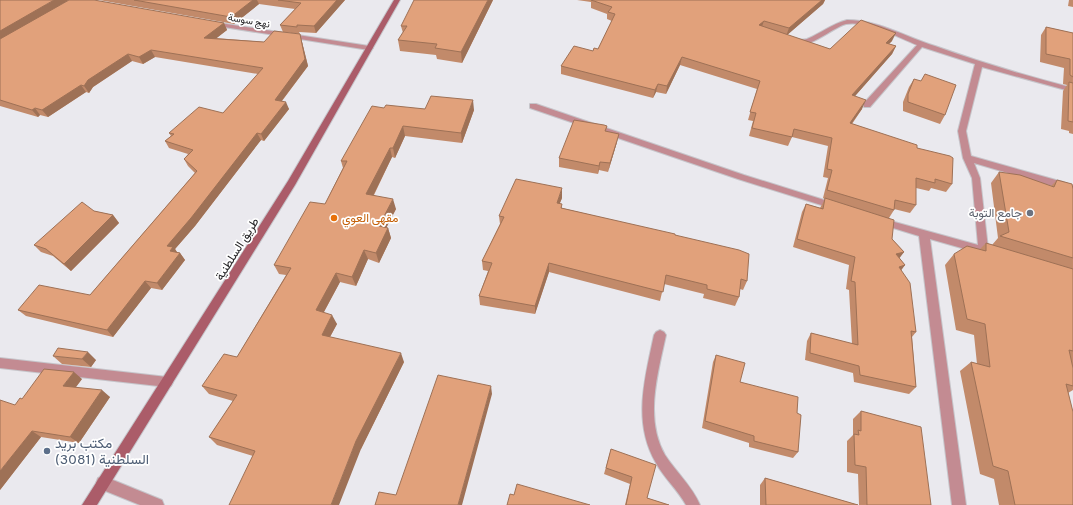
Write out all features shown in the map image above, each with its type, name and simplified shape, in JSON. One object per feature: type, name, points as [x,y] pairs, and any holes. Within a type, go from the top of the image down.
[{"type":"main road","name":"طريق السلطنية","points":[[89,505],[292,183],[396,0]]},
{"type":"street","points":[[788,40],[798,43],[807,41],[843,22],[853,22],[979,64],[1073,90]]},
{"type":"street","name":"نهج سوسة","points":[[209,23],[369,48]]},
{"type":"street","points":[[867,105],[921,44]]},
{"type":"street","points":[[979,64],[962,131],[967,158],[976,178],[983,250]]},
{"type":"street","points":[[534,106],[741,177],[840,208]]},
{"type":"street","points":[[967,158],[1073,189]]},
{"type":"street","points":[[871,218],[1005,257]]},
{"type":"street","points":[[924,234],[959,505]]},
{"type":"street","points":[[660,335],[648,399],[647,425],[656,452],[689,497],[692,505]]},
{"type":"street","points":[[0,363],[167,382]]},
{"type":"street","points":[[103,483],[157,505]]},
{"type":"building","points":[[0,0],[54,0],[0,31]]},
{"type":"building","points":[[69,0],[94,0],[224,23],[204,38],[264,42],[274,31],[300,34],[305,59],[275,100],[286,102],[261,134],[257,133],[191,218],[167,246],[173,247],[170,251],[180,253],[157,283],[145,281],[107,330],[18,310],[39,285],[90,295],[197,171],[184,159],[193,150],[165,141],[174,134],[169,133],[199,107],[223,113],[263,68],[151,50],[139,57],[128,54],[88,80],[84,86],[81,85],[42,110],[35,108],[32,110],[0,100],[0,39]]},
{"type":"building","points":[[134,0],[253,0],[231,17]]},
{"type":"building","points":[[278,0],[337,0],[314,26],[297,25],[297,27],[280,25],[301,3]]},
{"type":"building","points":[[414,0],[488,0],[461,52],[435,48],[437,44],[398,40],[407,26],[401,26]]},
{"type":"building","points":[[591,0],[822,0],[789,28],[764,21],[759,25],[830,49],[861,20],[896,33],[886,43],[896,46],[852,95],[866,100],[850,123],[917,145],[917,148],[950,156],[953,158],[952,184],[935,179],[935,183],[916,178],[916,205],[895,200],[894,210],[827,190],[832,170],[827,169],[832,138],[794,129],[792,137],[752,128],[756,113],[750,112],[760,81],[682,57],[667,86],[658,84],[655,90],[561,66],[574,46],[593,51],[594,48],[598,49],[615,14],[608,12],[612,7]]},
{"type":"building","points":[[1046,27],[1073,33],[1073,77],[1070,75],[1070,59],[1046,54]]},
{"type":"building","points":[[925,74],[956,85],[945,115],[908,102],[908,94],[914,79],[921,81]]},
{"type":"building","points":[[1069,82],[1073,83],[1073,122],[1068,121]]},
{"type":"building","points":[[431,96],[473,100],[461,133],[403,126],[393,148],[390,148],[366,194],[393,199],[379,226],[388,228],[376,253],[364,250],[352,277],[336,273],[316,310],[332,315],[322,335],[401,353],[356,441],[331,505],[229,505],[255,451],[209,437],[237,395],[202,386],[224,354],[237,357],[291,268],[274,265],[310,202],[325,204],[347,161],[341,161],[372,106],[384,108],[386,105],[425,109]]},
{"type":"building","points":[[574,120],[604,125],[607,126],[605,131],[619,134],[610,163],[600,162],[599,166],[559,158]]},
{"type":"building","name":"جامع التوبة","points":[[999,172],[1020,175],[1054,187],[1057,180],[1072,184],[1073,258],[1000,236],[1009,232]]},
{"type":"building","points":[[516,179],[562,188],[557,203],[562,204],[561,208],[675,234],[739,250],[749,254],[747,281],[741,279],[739,297],[707,289],[707,285],[666,275],[663,292],[549,263],[535,306],[479,296],[492,263],[482,261],[504,217],[499,216]]},
{"type":"building","points":[[825,198],[894,220],[892,239],[904,252],[896,254],[905,265],[899,267],[910,283],[916,332],[911,331],[916,387],[860,375],[859,366],[810,353],[811,333],[858,345],[855,282],[851,281],[855,257],[797,239],[806,204],[823,209]]},
{"type":"building","points":[[82,202],[94,211],[113,215],[64,264],[46,249],[34,245]]},
{"type":"building","points":[[986,243],[1073,269],[1073,351],[1069,350],[1073,368],[1073,386],[1066,384],[1073,412],[1073,505],[1015,505],[1008,471],[993,466],[971,362],[990,367],[985,324],[967,319],[954,254],[967,246],[986,251]]},
{"type":"building","points":[[58,348],[88,352],[82,359],[53,356]]},
{"type":"building","points":[[716,355],[745,363],[740,382],[798,397],[797,413],[801,415],[798,452],[754,441],[754,436],[705,421]]},
{"type":"building","points":[[44,369],[74,372],[63,386],[102,390],[70,437],[32,431],[0,471],[0,400],[15,405],[20,398],[22,399]]},
{"type":"building","points":[[438,375],[491,386],[458,505],[375,505],[379,492],[396,495]]},
{"type":"building","points":[[861,411],[921,427],[931,505],[867,505],[866,467],[855,465],[854,434],[859,435],[858,430],[861,431]]},
{"type":"building","points":[[611,449],[656,465],[647,498],[669,505],[626,505],[632,477],[606,468]]},
{"type":"building","points":[[765,478],[858,505],[766,505]]},
{"type":"building","points":[[517,484],[590,505],[507,505],[510,494],[514,495]]},
{"type":"place","name":"جامع التوبة","points":[[1030,213]]},
{"type":"place","name":"مقهى العوي","points":[[334,218]]},
{"type":"place","name":"مكتب بريد السلطنية (3081)","points":[[47,451]]}]
